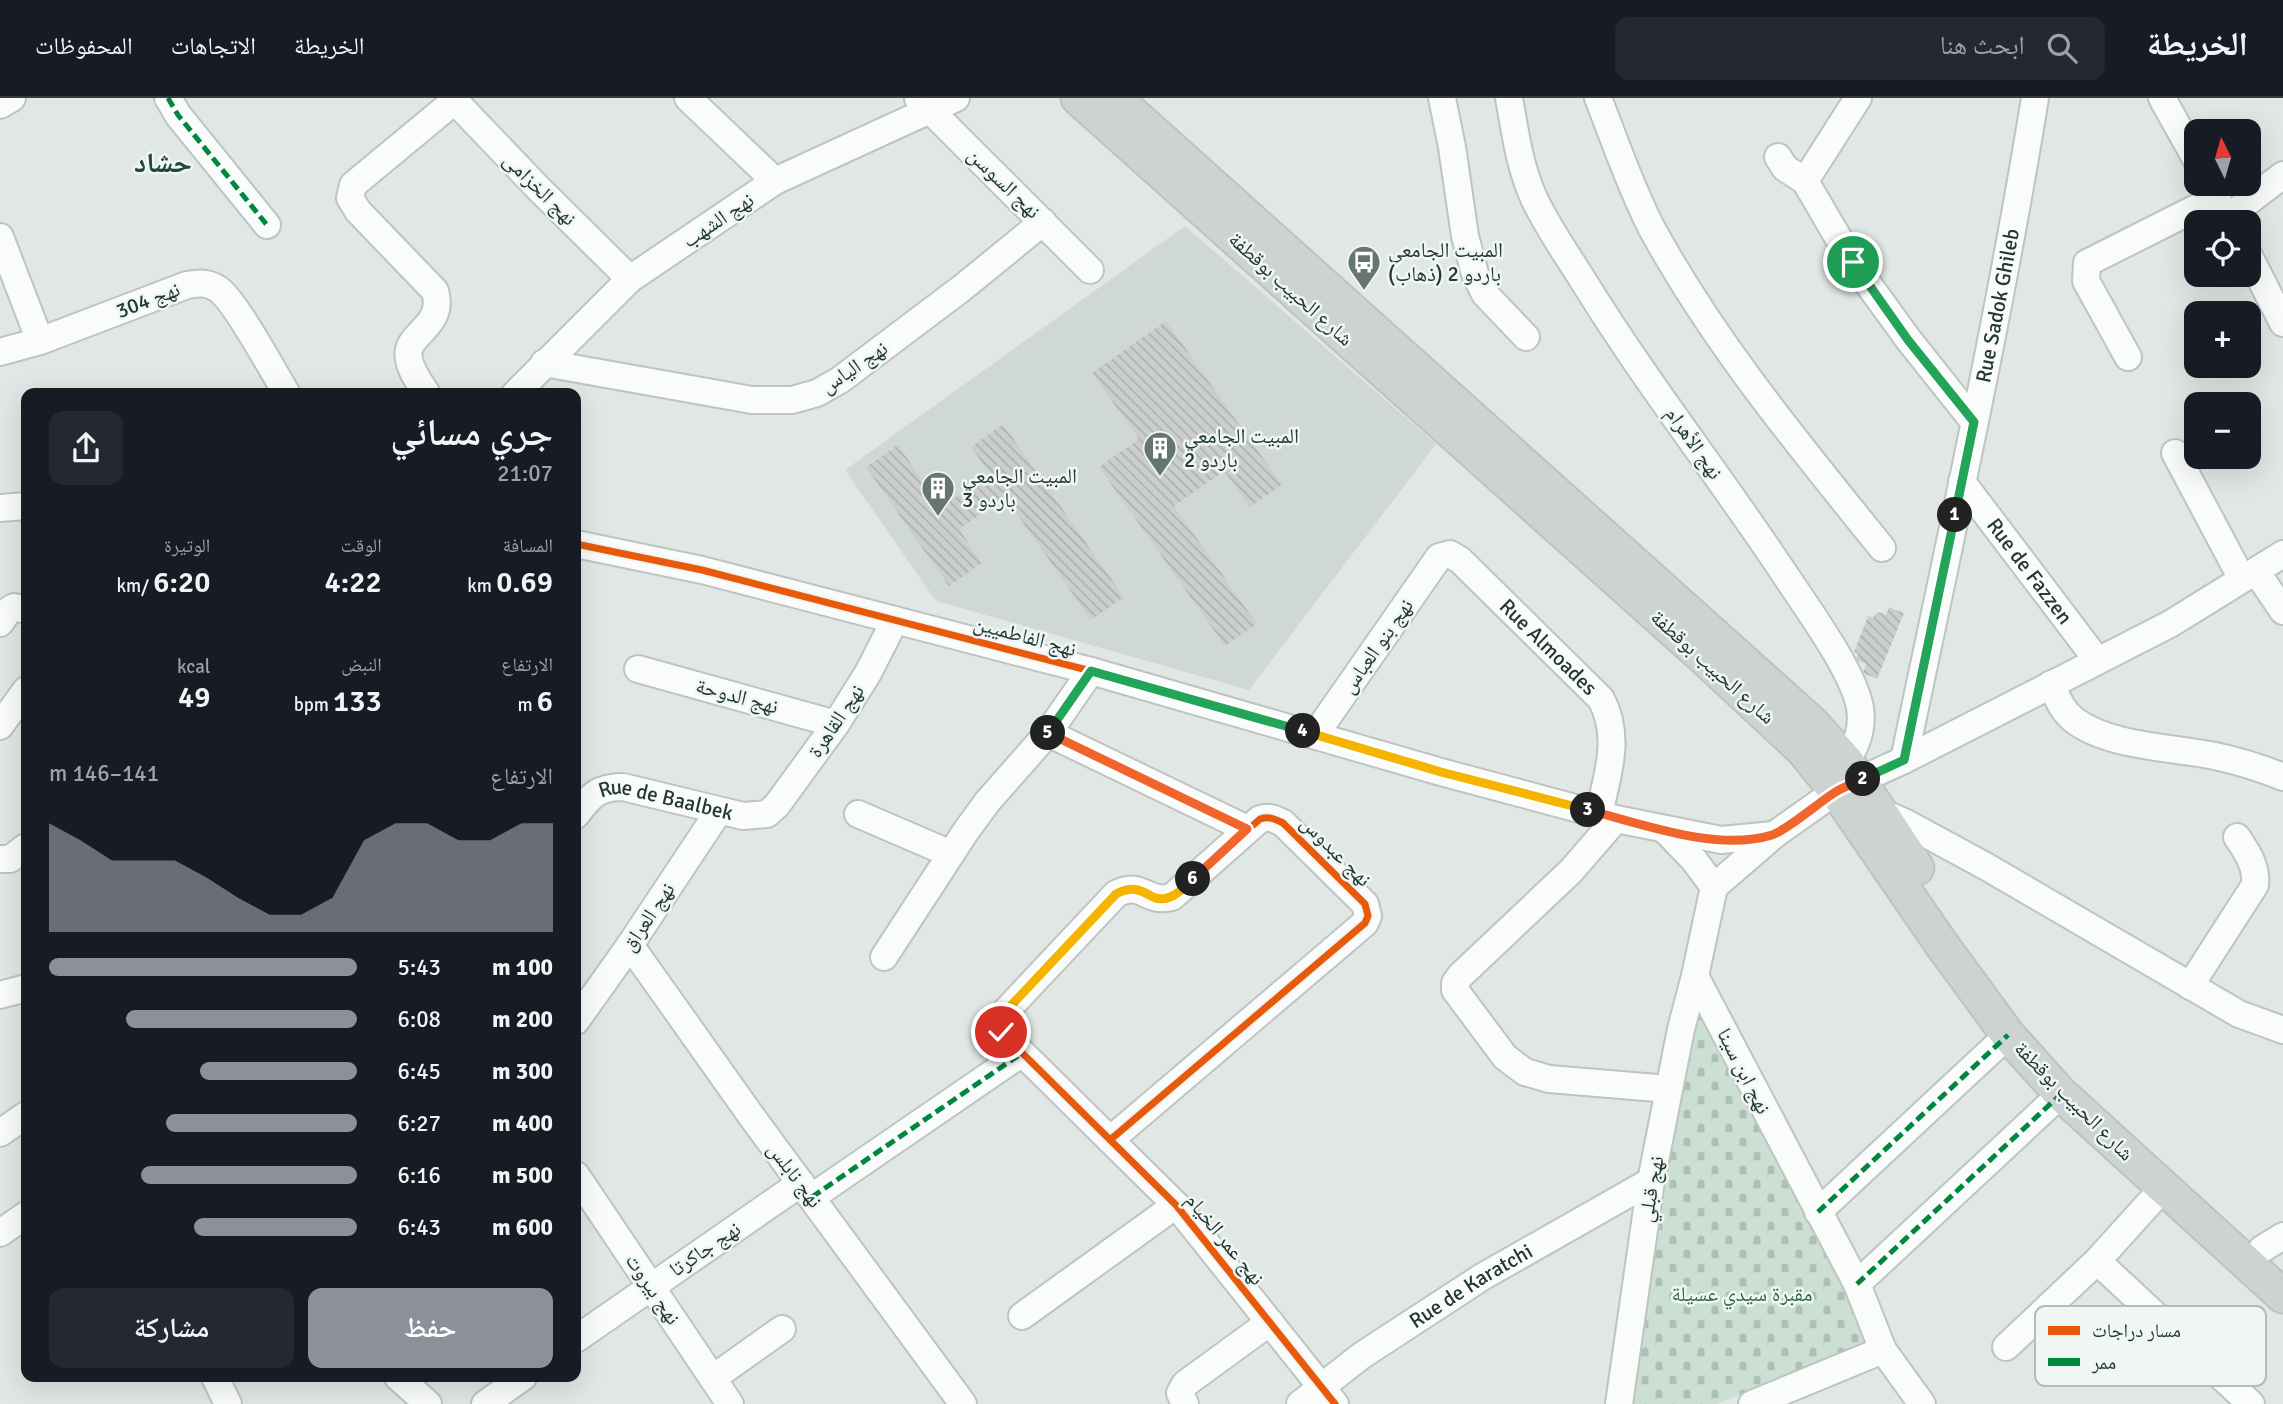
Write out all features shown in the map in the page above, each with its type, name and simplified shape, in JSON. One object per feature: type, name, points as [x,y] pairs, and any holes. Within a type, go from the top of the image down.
[{"type":"main road","name":"شارع الحبيب بوقطفة","points":[[1078,98],[1692,647],[1803,750],[1843,779],[1881,812],[1984,970],[2036,1037],[2166,1166],[2276,1251]]},
{"type":"main road","name":"شارع الحبيب بوقطفة","points":[[1115,98],[1813,724],[1942,945],[2008,1035],[2061,1094],[2283,1296]]},
{"type":"street","points":[[0,105],[12,98]]},
{"type":"street","points":[[168,98],[178,115],[267,225]]},
{"type":"street","points":[[688,98],[775,181]]},
{"type":"street","name":"نهج الشهب","points":[[521,388],[630,279],[775,181],[923,104],[956,98]]},
{"type":"street","points":[[1442,98],[1465,236],[1475,274],[1485,295],[1526,337]]},
{"type":"street","name":"نهج الأهرام","points":[[1510,98],[1518,154],[1533,197],[1616,334],[1765,544],[1836,654],[1860,709],[1856,746],[1843,779]]},
{"type":"street","points":[[1598,98],[1651,225],[1693,296],[1762,399],[1882,548]]},
{"type":"street","points":[[1805,181],[1858,98]]},
{"type":"street","name":"Rue Sadok Ghileb","points":[[1904,760],[1974,422],[2025,163],[2035,98]]},
{"type":"street","points":[[2162,98],[2184,137]]},
{"type":"street","points":[[423,388],[408,357],[411,344],[435,316],[438,303],[435,291],[358,211],[350,198],[354,186],[455,99]]},
{"type":"street","name":"نهج الخزامى","points":[[455,99],[539,189],[630,279]]},
{"type":"street","name":"نهج السوسن","points":[[923,104],[1090,270]]},
{"type":"street","points":[[1777,157],[1785,169],[1805,181],[1861,274],[1908,340],[1974,422]]},
{"type":"street","points":[[2128,357],[2086,281],[2087,262],[2222,205],[2283,175]]},
{"type":"street","name":"نهج الياس","points":[[544,363],[751,400],[792,400],[817,393],[840,380],[962,288],[1043,222]]},
{"type":"street","points":[[0,237],[40,341]]},
{"type":"street","points":[[2261,280],[2283,323]]},
{"type":"street","name":"نهج 304","points":[[0,352],[40,341],[187,285],[204,283],[220,290],[232,304],[282,388]]},
{"type":"street","points":[[2175,453],[2249,575],[2283,611]]},
{"type":"street","name":"Rue de Fazzen","points":[[1962,482],[2097,660]]},
{"type":"street","points":[[0,508],[21,506]]},
{"type":"street","name":"نهج الفاطميين","points":[[581,545],[702,570],[1091,671],[1441,772],[1665,830],[1721,840],[1774,835]]},
{"type":"street","name":"Rue Almoades","points":[[1438,557],[1445,554],[1455,555],[1601,699],[1610,715],[1608,816]]},
{"type":"street","points":[[1695,976],[1714,887],[1843,779],[1904,760],[2170,624],[2283,554]]},
{"type":"street","name":"نهج بنو العباس","points":[[1315,735],[1438,557]]},
{"type":"street","points":[[0,622],[9,610],[14,607],[21,609]]},
{"type":"street","name":"نهج القاهرة","points":[[767,814],[777,805],[836,724],[868,673],[895,620]]},
{"type":"street","name":"نهج الدوحة","points":[[638,669],[836,724]]},
{"type":"street","points":[[884,957],[988,802],[1048,733],[1091,671]]},
{"type":"street","points":[[2051,684],[2060,704],[2071,719],[2090,730],[2172,751],[2213,756],[2283,777]]},
{"type":"street","points":[[0,726],[21,697]]},
{"type":"street","points":[[1048,733],[1247,829]]},
{"type":"street","name":"Rue de Baalbek","points":[[581,808],[597,792],[610,787],[623,787],[743,816],[767,814]]},
{"type":"street","name":"نهج العراق","points":[[581,1014],[719,811]]},
{"type":"street","points":[[1881,812],[1987,867],[2239,1014],[2283,1030]]},
{"type":"street","points":[[858,814],[951,854]]},
{"type":"street","points":[[1608,816],[1571,871],[1460,976],[1455,990],[1504,1057],[1525,1072],[1549,1079],[1669,1089]]},
{"type":"street","name":"نهج عبدوس","points":[[1110,1140],[1365,923],[1368,916],[1365,904],[1283,823],[1265,817],[1247,829]]},
{"type":"street","name":"نهج عمر الخيام","points":[[1247,829],[1172,897],[1157,899],[1135,888],[1126,888],[1116,894],[1004,1013],[998,1024],[1022,1053],[1176,1205],[1329,1396]]},
{"type":"street","points":[[1665,830],[1694,860],[1714,887]]},
{"type":"street","points":[[2190,986],[2255,885],[2252,861],[2237,837]]},
{"type":"street","points":[[0,859],[10,859],[21,851]]},
{"type":"street","name":"نهج نابلس","points":[[630,945],[752,1117],[963,1404]]},
{"type":"street","name":"نهج قبلي","points":[[1619,1404],[1651,1181],[1681,1029],[1695,976]]},
{"type":"street","name":"نهج ابن سينا","points":[[1695,976],[1857,1284],[1883,1350],[1923,1404]]},
{"type":"street","points":[[0,995],[21,989]]},
{"type":"street","points":[[1818,1212],[2008,1035]]},
{"type":"street","name":"نهج جاكرتا","points":[[581,1335],[651,1286],[1022,1053]]},
{"type":"street","points":[[1857,1284],[2061,1094]]},
{"type":"street","points":[[0,1133],[21,1118]]},
{"type":"street","name":"Rue de Karatchi","points":[[1300,1404],[1329,1396],[1361,1356],[1482,1277],[1651,1181]]},
{"type":"street","name":"نهج بيروت","points":[[581,1182],[722,1396]]},
{"type":"street","points":[[2049,1306],[2097,1261],[2163,1188]]},
{"type":"street","points":[[1022,1316],[1176,1205]]},
{"type":"street","points":[[0,1233],[21,1218]]},
{"type":"street","points":[[2097,1261],[2143,1306]]},
{"type":"street","points":[[2006,1347],[2035,1320]]},
{"type":"street","points":[[1185,1404],[1180,1393],[1185,1384],[1270,1322]]},
{"type":"street","points":[[722,1396],[782,1329]]},
{"type":"street","points":[[1752,1404],[1883,1350]]},
{"type":"street","points":[[217,1382],[228,1404]]},
{"type":"street","points":[[404,1382],[428,1404]]},
{"type":"street","points":[[485,1404],[516,1382]]},
{"type":"street","points":[[2224,1386],[2238,1400]]},
{"type":"shaded area","points":[[1185,226],[1436,444],[1249,690],[936,601],[845,470]]},
{"type":"green space","name":"مقبرة سيدي عسيلة","points":[[1694,1003],[1873,1342],[1716,1404],[1632,1404]]},
{"type":"building","name":"المبيت الجامعي باردو 2","points":[[1166,321],[1282,485],[1250,507],[1224,471],[1174,506],[1257,624],[1225,646],[1099,467],[1139,439],[1092,373]]},
{"type":"building","name":"المبيت الجامعي باردو 3","points":[[1003,424],[1124,597],[1091,620],[1005,497],[959,529],[982,563],[949,586],[866,467],[898,445],[941,507],[990,474],[971,447]]},
{"type":"building","points":[[1889,607],[1904,613],[1877,679],[1863,673],[1866,664],[1856,660],[1858,654],[1854,652],[1868,616],[1873,618],[1879,612],[1886,615]]},
{"type":"marked path","points":[[168,98],[178,115],[267,225]]},
{"type":"marked path","points":[[1818,1212],[2008,1035]]},
{"type":"marked path","points":[[812,1197],[1022,1053]]},
{"type":"marked path","points":[[1857,1284],[2061,1094]]},
{"type":"cycle path","points":[[581,545],[702,570],[1091,671],[1441,772],[1616,819],[1721,840],[1774,835]]},
{"type":"cycle path","points":[[1110,1140],[1365,923],[1368,916],[1365,904],[1283,823],[1275,819],[1260,819],[1172,897],[1156,898],[1132,890],[1116,894],[1004,1013],[998,1024],[1001,1032],[1176,1205],[1335,1404]]},
{"type":"place","name":"المبيت الجامعي باردو 2 (ذهاب)","points":[[1364,292]]},
{"type":"place","name":"المبيت الجامعي باردو 2","points":[[1160,478]]},
{"type":"place","name":"المبيت الجامعي باردو 3","points":[[938,518]]},
{"type":"district","name":"حشاد","points":[[163,163]]},
{"type":"route","points":[[1001,1032],[998,1024],[1004,1013],[1116,894],[1126,888],[1135,888],[1157,899],[1172,897],[1247,829],[1048,733],[1091,671],[1441,772],[1616,819],[1721,840],[1774,835],[1836,791],[1904,760],[1974,422],[1908,340],[1853,262]]}]
